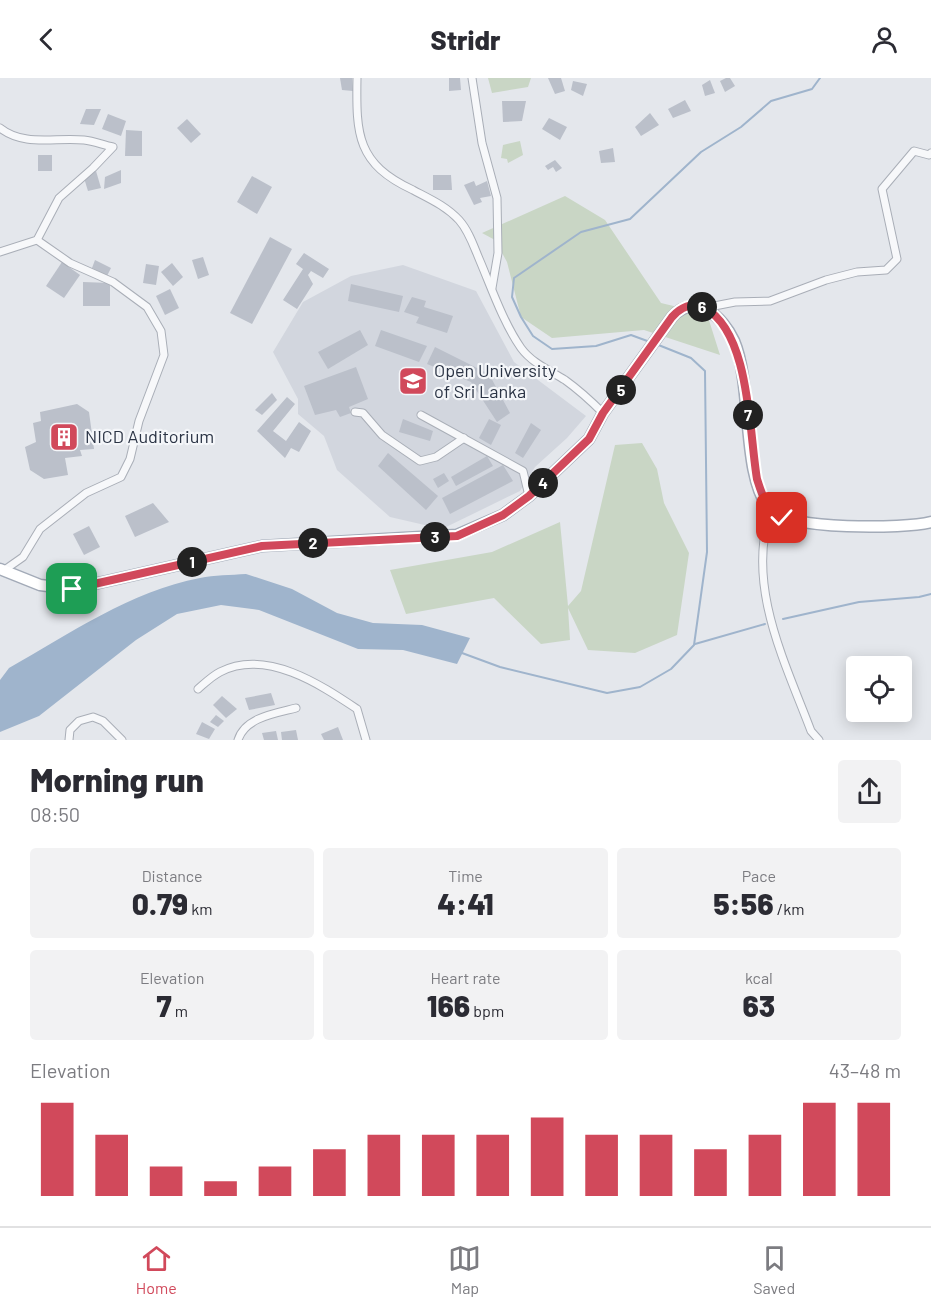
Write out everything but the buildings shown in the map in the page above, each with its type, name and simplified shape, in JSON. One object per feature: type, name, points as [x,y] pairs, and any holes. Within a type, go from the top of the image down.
[{"type":"main road","points":[[1,570],[40,585],[72,589],[262,546],[457,536],[503,515],[529,496],[589,439],[603,413],[677,311],[692,305],[704,308],[723,323],[735,343],[757,479],[762,496],[771,510],[782,518],[810,523],[909,526],[931,522]]},
{"type":"street","points":[[357,78],[356,115],[363,147],[379,171],[390,179],[440,203],[458,219],[467,231],[492,291],[521,348],[540,366],[564,380],[603,413]]},
{"type":"street","points":[[472,78],[482,143],[497,198],[498,253],[492,291]]},
{"type":"street","points":[[0,128],[12,137],[26,140],[85,140],[113,147],[59,198],[37,240],[0,252]]},
{"type":"street","points":[[704,308],[735,302],[770,301],[826,280],[857,272],[886,270],[897,259],[882,189],[914,151],[929,155],[931,153]]},
{"type":"street","points":[[1,570],[23,557],[33,545],[40,529],[86,493],[121,477],[130,459],[139,421],[164,356],[161,331],[147,306],[113,282],[70,263],[37,240]]},
{"type":"street","points":[[355,412],[363,414],[382,435],[420,461],[436,457],[464,438]]},
{"type":"street","points":[[421,415],[523,471],[529,496]]},
{"type":"street","points":[[771,510],[763,532],[765,599],[775,635],[807,720],[819,740]]},
{"type":"street","points":[[198,689],[221,672],[243,666],[265,666],[288,670],[357,709],[366,740]]},
{"type":"street","points":[[238,740],[244,728],[260,718],[296,708]]},
{"type":"street","points":[[69,740],[70,730],[79,721],[93,717],[103,721],[122,740]]},
{"type":"shaded area","name":"Open University of Sri Lanka","points":[[403,265],[476,291],[514,362],[586,416],[567,438],[535,467],[520,491],[442,529],[390,517],[337,470],[324,436],[298,414],[298,399],[273,352],[303,302],[351,276]]},
{"type":"green space","points":[[488,78],[531,78],[528,87],[492,93]]},
{"type":"green space","points":[[520,141],[523,155],[508,163],[507,159],[501,158],[503,145]]},
{"type":"green space","points":[[565,196],[605,220],[661,303],[707,314],[720,355],[644,330],[552,338],[521,317],[507,262],[495,240],[482,233]]},
{"type":"green space","points":[[642,443],[657,469],[664,503],[689,553],[677,635],[635,653],[588,650],[568,608],[570,640],[541,644],[494,598],[406,614],[390,570],[492,552],[560,522],[568,606],[581,591],[615,445]]},
{"type":"water","points":[[246,574],[292,589],[337,613],[373,623],[422,625],[470,638],[457,664],[403,650],[358,649],[259,610],[221,605],[177,614],[136,640],[39,716],[0,732],[0,680],[9,668],[101,615],[149,593],[200,578]]},
{"type":"waterway","points":[[650,342],[631,335],[596,346],[552,349],[533,336],[521,317],[512,297],[514,278],[581,232],[630,219],[701,152],[741,127],[771,101],[812,89],[820,78]]},
{"type":"waterway","points":[[462,653],[500,667],[607,693],[640,687],[671,669],[694,645],[707,552],[705,371],[691,358],[656,344]]},
{"type":"waterway","points":[[783,619],[859,602],[931,594]]},
{"type":"waterway","points":[[695,644],[765,624]]},
{"type":"place","name":"Open University of Sri Lanka","points":[[413,381]]},
{"type":"place","name":"NICD Auditorium","points":[[64,437]]},
{"type":"route","points":[[72,589],[262,546],[457,536],[503,515],[529,496],[589,439],[603,413],[672,317],[677,311],[692,305],[704,308],[715,315],[723,323],[735,343],[748,412],[757,479],[762,496],[771,510],[782,518]]}]
